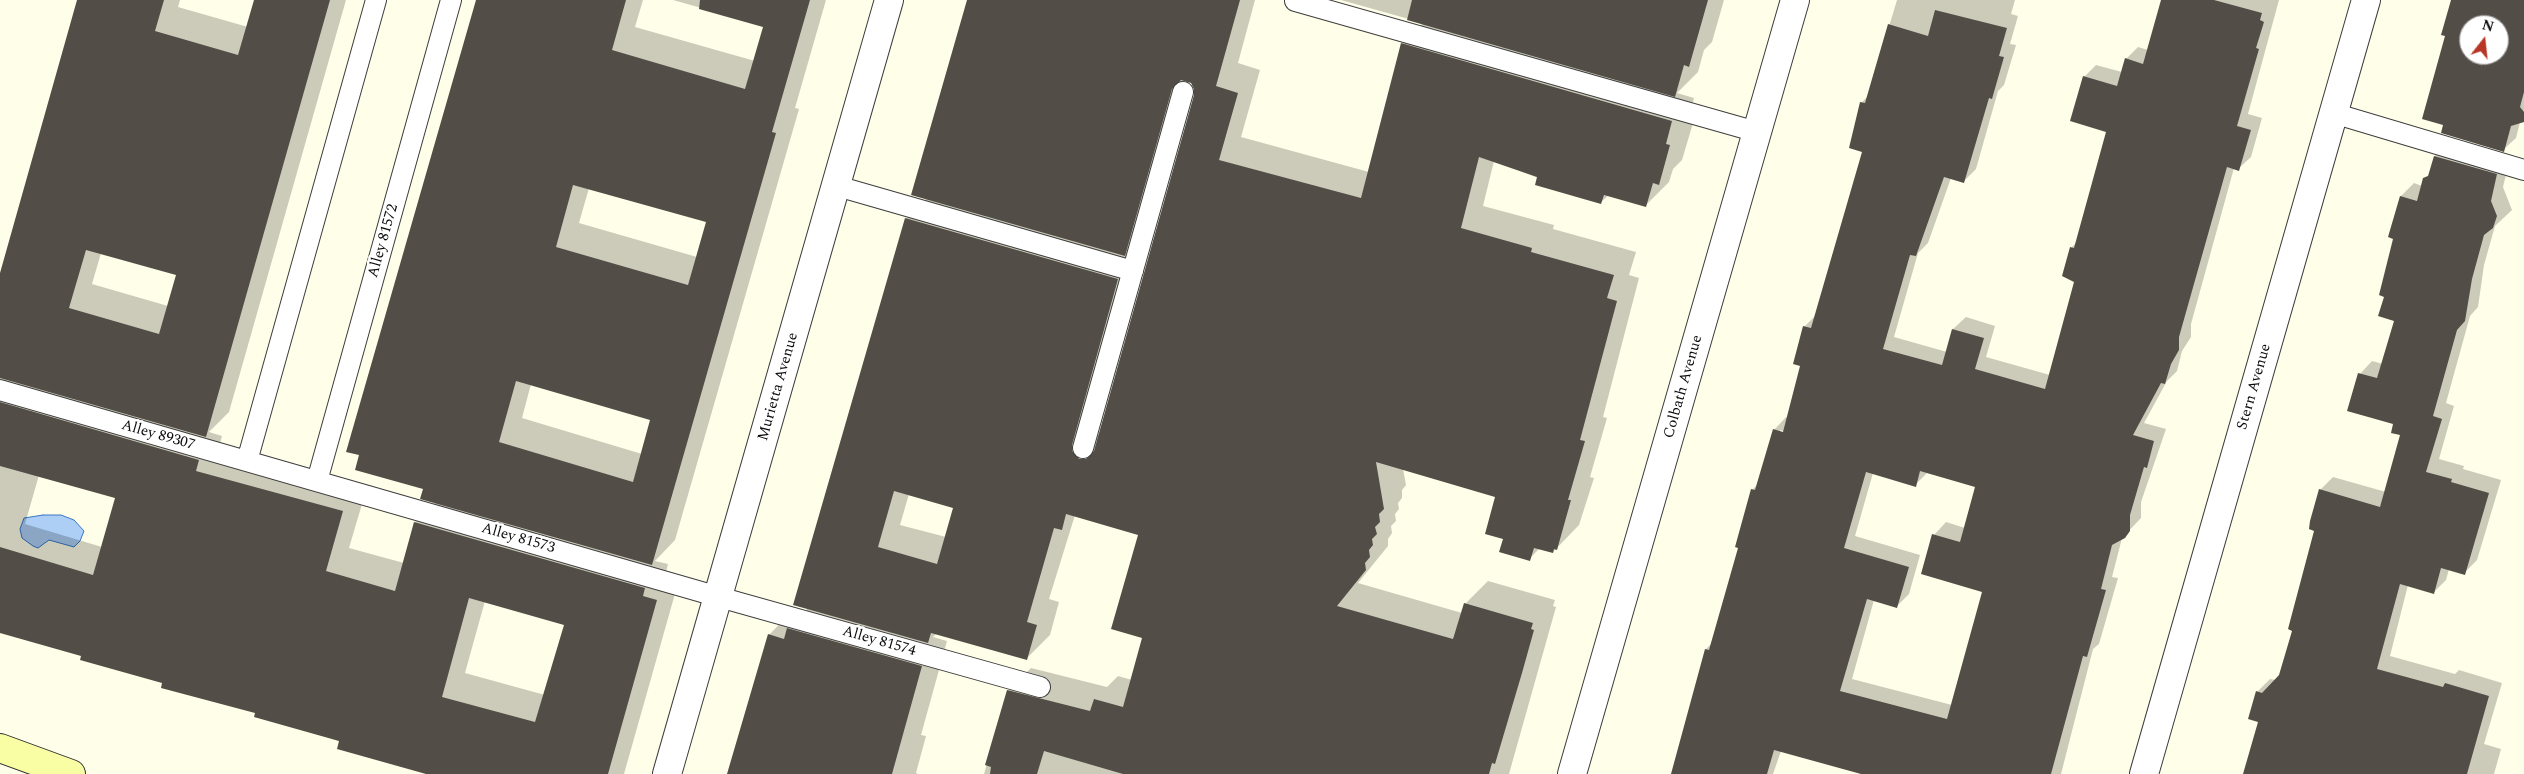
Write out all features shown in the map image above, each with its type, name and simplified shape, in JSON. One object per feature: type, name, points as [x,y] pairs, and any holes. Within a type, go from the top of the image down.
[{"type":"main road","points":[[0,748],[71,774]]},
{"type":"street","name":"Murietta Avenue","points":[[667,774],[890,0]]},
{"type":"street","name":"Colbath Avenue","points":[[1572,774],[1795,0]]},
{"type":"street","name":"Stern Avenue","points":[[2144,774],[2366,0]]},
{"type":"lane","points":[[247,461],[376,0]]},
{"type":"lane","name":"Alley 81572","points":[[317,481],[451,0]]},
{"type":"lane","points":[[1295,0],[1757,132]]},
{"type":"lane","points":[[1083,448],[1182,92]]},
{"type":"lane","points":[[2334,113],[2524,170]]},
{"type":"lane","points":[[837,186],[1133,270]]},
{"type":"lane","name":"Alley 89307","points":[[0,390],[317,481]]},
{"type":"lane","name":"Alley 81573","points":[[317,481],[719,597]]},
{"type":"lane","name":"Alley 81574","points":[[719,597],[1040,686]]},
{"type":"water","points":[[61,515],[74,520],[84,531],[80,541],[74,547],[49,540],[38,548],[22,538],[20,529],[24,518]]},
{"type":"building","points":[[77,0],[164,0],[155,31],[238,55],[254,0],[330,0],[206,437],[0,378],[0,273]],"holes":[[[86,250],[176,275],[159,334],[69,308]]]},
{"type":"building","points":[[476,0],[626,0],[612,50],[745,89],[763,27],[699,9],[700,0],[810,0],[772,132],[776,133],[652,565],[420,499],[423,489],[355,470],[359,455],[346,452]],"holes":[[[573,185],[706,222],[688,285],[556,247]],[[516,381],[650,420],[633,482],[499,442]]]},
{"type":"building","points":[[967,0],[1240,0],[1216,86],[1238,93],[1219,160],[1361,198],[1401,43],[1672,121],[1666,144],[1670,145],[1659,185],[1653,183],[1646,207],[1604,195],[1601,204],[1535,185],[1537,177],[1479,157],[1461,228],[1532,248],[1531,252],[1614,275],[1607,298],[1617,301],[1580,440],[1585,441],[1568,500],[1571,500],[1557,550],[1554,549],[1553,553],[1534,548],[1530,561],[1499,552],[1503,539],[1485,534],[1495,497],[1376,462],[1384,509],[1379,514],[1380,522],[1375,527],[1377,534],[1372,539],[1373,545],[1369,550],[1370,557],[1365,563],[1366,570],[1337,606],[1453,639],[1464,603],[1533,623],[1531,629],[1534,630],[1522,673],[1495,764],[1492,763],[1489,774],[1123,774],[1044,751],[1037,774],[990,774],[991,767],[985,765],[1007,690],[1090,711],[1094,699],[1123,707],[1142,638],[1111,629],[1138,535],[1066,514],[1062,530],[1054,528],[1027,622],[1037,625],[1027,660],[931,633],[928,643],[793,605],[905,218],[1118,279],[1072,445],[1072,451],[1079,459],[1086,459],[1094,451],[1194,95],[1194,89],[1191,83],[1181,80],[1172,89],[1125,256],[911,195]],"holes":[[[894,491],[953,508],[937,564],[878,547]]]},
{"type":"building","points":[[1412,0],[1708,0],[1689,67],[1684,65],[1675,97],[1407,20]]},
{"type":"building","points":[[2161,0],[2214,0],[2262,13],[2260,20],[2264,22],[2256,48],[2259,49],[2237,126],[2251,130],[2239,171],[2227,167],[2179,337],[2179,350],[2171,364],[2165,384],[2161,383],[2133,435],[2154,441],[2147,468],[2144,467],[2130,515],[2130,531],[2125,538],[2112,545],[2101,589],[2106,590],[2087,657],[2083,656],[2051,774],[1861,774],[1774,750],[1767,774],[1671,774],[1705,649],[1709,650],[1738,548],[1735,547],[1751,489],[1755,490],[1773,429],[1783,432],[1800,366],[1793,364],[1803,326],[1811,328],[1862,152],[1849,148],[1860,102],[1865,103],[1888,24],[1928,36],[1935,10],[2007,28],[1999,56],[2004,57],[1992,99],[1989,98],[1964,183],[1944,177],[1916,256],[1910,255],[1883,349],[1942,365],[1952,329],[1984,338],[1975,369],[2045,389],[2074,282],[2062,276],[2070,247],[2074,248],[2106,132],[2070,121],[2083,76],[2117,86],[2125,58],[2143,64]],"holes":[[[1920,471],[1975,487],[1960,542],[1932,534],[1921,574],[1982,592],[1947,719],[1840,691],[1867,599],[1897,608],[1909,567],[1844,548],[1866,472],[1916,487]]]},
{"type":"building","points":[[2451,0],[2524,0],[2524,92],[2520,107],[2524,112],[2524,122],[2511,126],[2504,152],[2441,133],[2443,125],[2422,119],[2445,36],[2441,35]]},
{"type":"building","points":[[2434,156],[2497,174],[2491,201],[2497,216],[2493,228],[2484,235],[2472,279],[2465,321],[2457,330],[2433,416],[2442,419],[2426,472],[2452,479],[2451,482],[2489,493],[2465,575],[2441,568],[2434,594],[2400,584],[2377,669],[2443,687],[2445,683],[2489,696],[2467,774],[2243,774],[2258,722],[2248,719],[2256,691],[2262,693],[2279,675],[2292,631],[2288,629],[2314,531],[2309,529],[2319,489],[2380,507],[2400,435],[2391,433],[2393,424],[2347,411],[2358,373],[2377,378],[2394,321],[2378,316],[2384,297],[2379,295],[2393,239],[2388,237],[2400,196],[2417,201],[2423,178],[2428,176]]},
{"type":"building","points":[[0,402],[199,460],[196,471],[343,511],[326,571],[395,591],[414,522],[645,588],[643,596],[657,600],[608,774],[426,774],[337,749],[339,741],[254,717],[255,713],[161,688],[162,683],[80,660],[81,656],[0,633],[0,547],[93,575],[115,498],[0,466]],"holes":[[[469,598],[564,625],[535,722],[442,697]]]},
{"type":"building","points":[[787,628],[922,666],[892,774],[727,774],[768,634],[784,639]]}]
